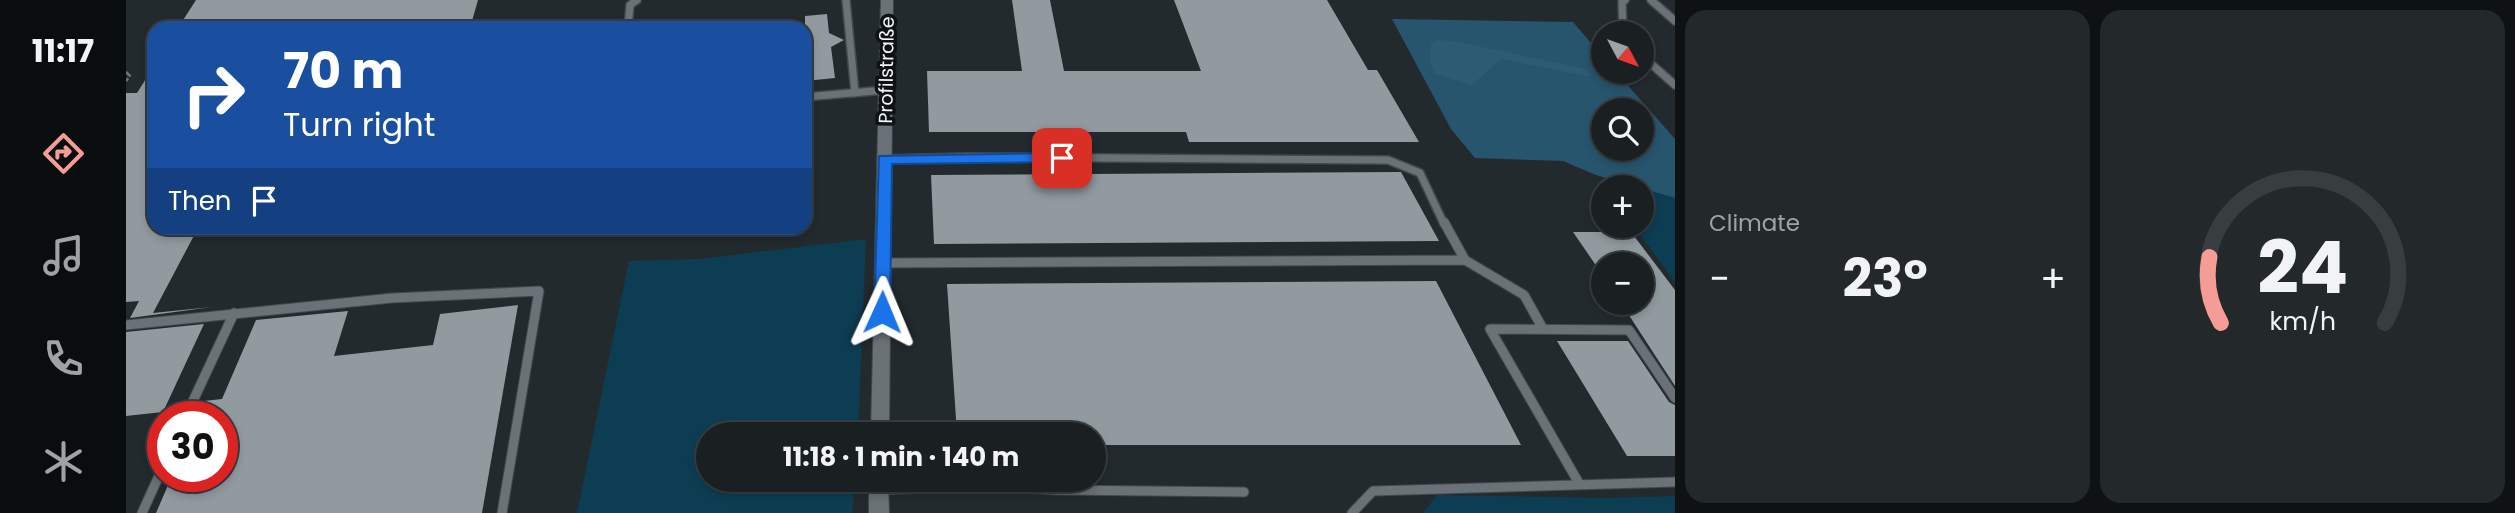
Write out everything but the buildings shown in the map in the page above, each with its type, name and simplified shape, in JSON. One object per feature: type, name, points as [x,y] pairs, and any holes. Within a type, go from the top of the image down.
[{"type":"street","name":"Profilstraße","points":[[880,422],[887,0]]},
{"type":"street","points":[[879,492],[879,513]]},
{"type":"lane","points":[[629,21],[630,5],[637,0]]},
{"type":"lane","points":[[846,0],[855,93]]},
{"type":"lane","points":[[1623,21],[1622,2],[1625,0]]},
{"type":"lane","points":[[1651,0],[1675,21]]},
{"type":"lane","points":[[1654,67],[1675,85]]},
{"type":"lane","points":[[812,96],[885,90]]},
{"type":"lane","points":[[884,159],[968,157],[1388,160],[1420,173],[1456,248],[1465,260],[1524,295],[1543,329]]},
{"type":"lane","points":[[883,263],[1465,260]]},
{"type":"lane","points":[[126,325],[392,298],[539,291],[502,513]]},
{"type":"lane","points":[[193,401],[234,313]]},
{"type":"lane","points":[[1580,485],[1490,329],[1629,331],[1675,398]]},
{"type":"lane","points":[[1352,513],[1373,491],[1675,482]]},
{"type":"lane","points":[[1106,491],[1244,492]]},
{"type":"lane","points":[[142,513],[152,492]]},
{"type":"path","points":[[126,72],[130,76],[126,81]]},
{"type":"shaded area","points":[[1392,19],[1573,22],[1591,43],[1591,84],[1627,84],[1639,98],[1591,98],[1591,161],[1654,161],[1654,115],[1675,139],[1675,198],[1654,192],[1654,175],[1596,175],[1563,161],[1475,158],[1451,129]]},
{"type":"shaded area","points":[[1438,40],[1459,42],[1587,69],[1591,77],[1501,59],[1472,85],[1435,74],[1430,60],[1431,43]]},
{"type":"shaded area","points":[[1654,192],[1675,198],[1675,282],[1643,238],[1654,238]]},
{"type":"shaded area","points":[[866,239],[858,422],[696,422],[696,492],[854,492],[852,513],[577,513],[629,261],[700,259]]},
{"type":"shaded area","points":[[1437,495],[1603,498],[1675,496],[1675,513],[1423,513]]},
{"type":"route","points":[[882,312],[884,159],[1062,158]]}]
